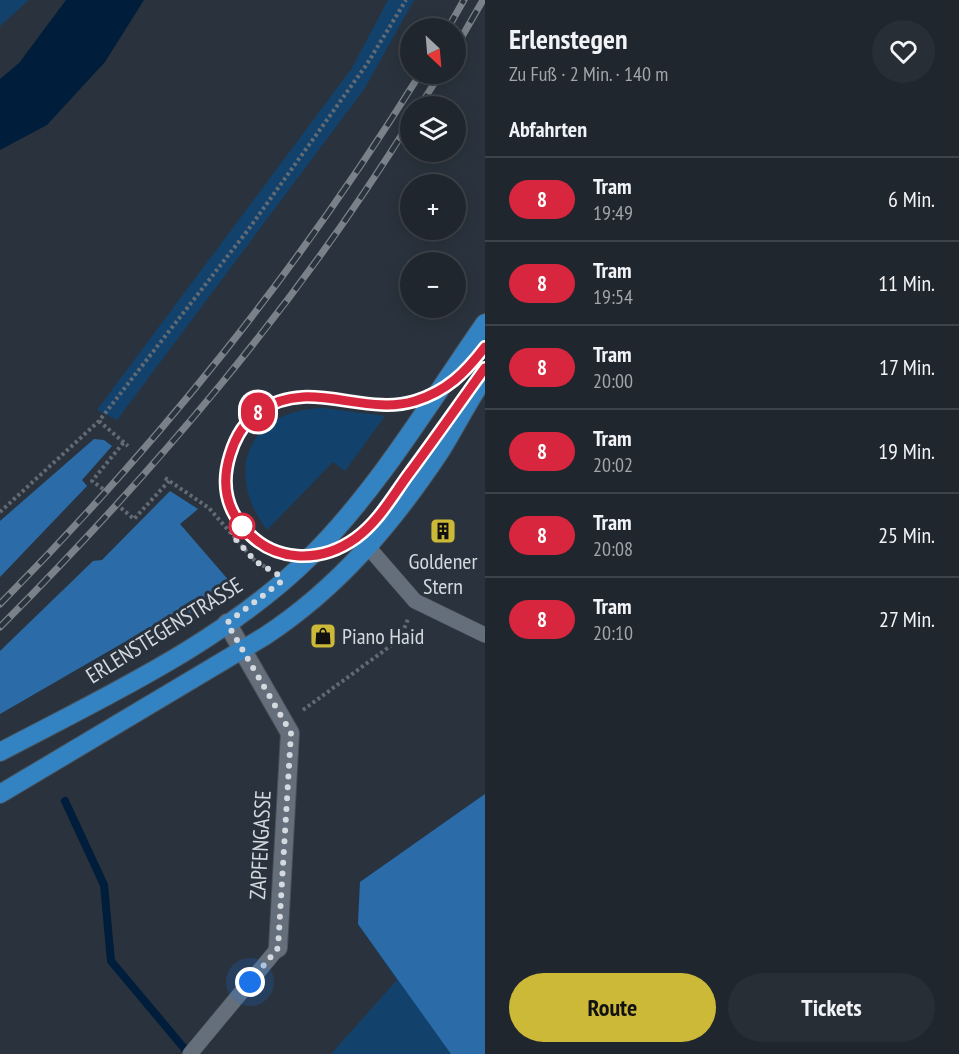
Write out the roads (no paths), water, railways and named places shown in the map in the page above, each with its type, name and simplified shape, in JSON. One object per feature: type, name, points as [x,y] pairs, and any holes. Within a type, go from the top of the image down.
[{"type":"main road","name":"ERLENSTEGENSTRASSE","points":[[0,752],[164,663],[227,623],[310,557],[357,504],[485,323]]},
{"type":"main road","points":[[0,794],[243,650],[308,606],[369,548],[441,450],[465,405],[485,377]]},
{"type":"main road","points":[[87,706],[102,734]]},
{"type":"street","name":"ZAPFENGASSE","points":[[227,623],[291,733],[278,948]]},
{"type":"lane","points":[[369,548],[415,601],[485,635]]},
{"type":"lane","name":"ZAPFENGASSE","points":[[192,1052],[278,948]]},
{"type":"waterway","points":[[65,801],[104,885],[111,961],[189,1054]]},
{"type":"tram line","points":[[485,347],[454,380],[437,392],[415,401],[395,405],[376,405],[298,398],[279,402],[260,411],[240,432],[228,459],[226,488],[234,514],[251,536],[275,552],[297,556],[319,555],[338,548],[355,538],[384,508],[485,369]]},
{"type":"tram line","name":"8","points":[[485,347],[458,380],[445,389],[414,402],[376,405],[321,396],[302,396],[280,400],[267,406],[254,415],[238,434],[231,450],[225,476],[231,511],[252,537],[264,546],[286,555],[310,557],[339,549],[368,528],[379,515],[485,368]]},
{"type":"railway","points":[[454,18],[464,0]]},
{"type":"railway","points":[[466,30],[483,0]]},
{"type":"railway","points":[[0,604],[117,479],[225,351],[325,217],[414,84]]},
{"type":"railway","points":[[426,96],[434,84]]},
{"type":"railway","points":[[0,627],[113,509],[220,385],[320,256],[400,137]]},
{"type":"place","name":"Goldener Stern","points":[[443,531]]},
{"type":"place","name":"Piano Haid","points":[[323,636]]}]
